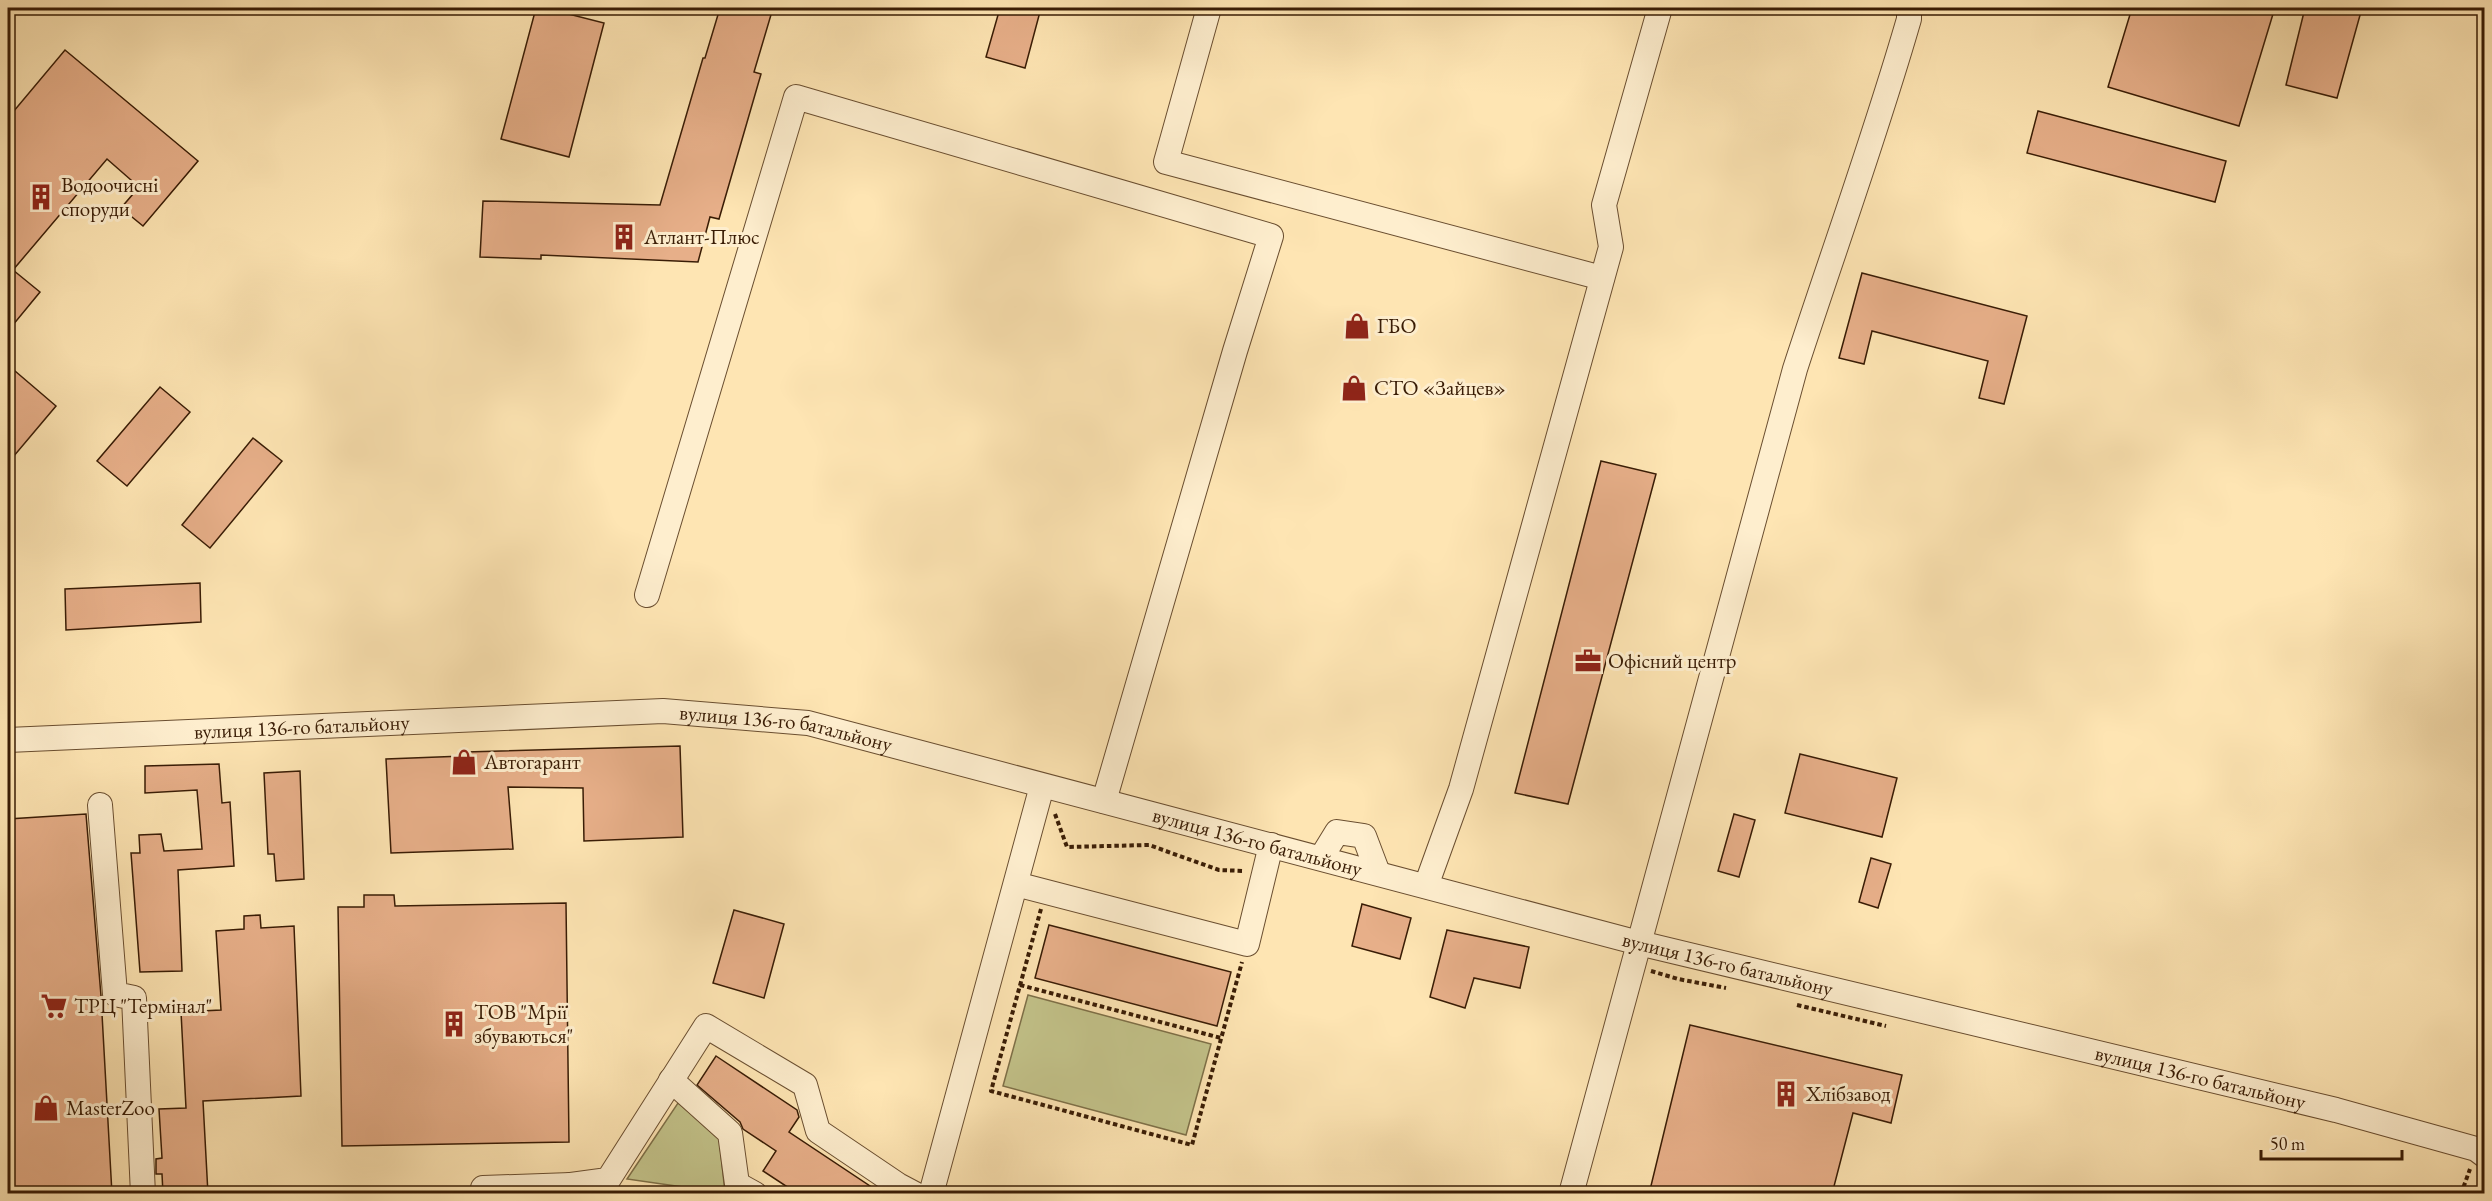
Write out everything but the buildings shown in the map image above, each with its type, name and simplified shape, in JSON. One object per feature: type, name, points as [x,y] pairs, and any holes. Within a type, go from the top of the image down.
[{"type":"street","points":[[1209,8],[1166,162],[1602,278]]},
{"type":"street","points":[[1426,886],[1461,789],[1611,247],[1605,205],[1660,8]]},
{"type":"street","points":[[1571,1194],[1795,369],[1880,119],[1909,19],[1909,8]]},
{"type":"street","points":[[647,595],[796,96],[1271,236],[1235,351],[1104,801]]},
{"type":"street","name":"вулиця 136-го батальйону","points":[[8,740],[663,711],[808,723],[1639,943],[2336,1110],[2476,1149],[2484,1155]]},
{"type":"street","points":[[931,1194],[1042,786]]},
{"type":"street","points":[[100,805],[115,994],[134,998],[143,1194]]},
{"type":"street","points":[[1321,858],[1337,832],[1364,836],[1378,873]]},
{"type":"street","points":[[1016,884],[1247,944],[1271,845]]},
{"type":"street","points":[[483,1194],[483,1188],[571,1189],[608,1180],[706,1026],[805,1085],[818,1131],[902,1191]]},
{"type":"street","points":[[671,1080],[730,1133],[737,1184],[754,1194]]},
{"type":"path","points":[[1046,892],[991,1091],[1192,1146],[1247,944]]},
{"type":"path","points":[[1020,985],[1221,1038]]},
{"type":"green space","points":[[1028,995],[1211,1044],[1186,1135],[1003,1086]]},
{"type":"green space","points":[[678,1103],[719,1136],[725,1193],[627,1179]]},
{"type":"place","name":"Водоочисні споруди","points":[[41,197]]},
{"type":"place","name":"Атлант-Плюс","points":[[624,237]]},
{"type":"place","name":"ГБО","points":[[1357,326]]},
{"type":"place","name":"СТО «Зайцев»","points":[[1354,388]]},
{"type":"place","name":"Офісний центр","points":[[1588,661]]},
{"type":"place","name":"Автогарант","points":[[464,762]]},
{"type":"place","name":"ТРЦ \"Термінал\"","points":[[54,1006]]},
{"type":"place","name":"ТОВ \"Мрії збуваються\"","points":[[454,1024]]},
{"type":"place","name":"Хлібзавод","points":[[1786,1094]]},
{"type":"place","name":"MasterZoo","points":[[46,1108]]}]
